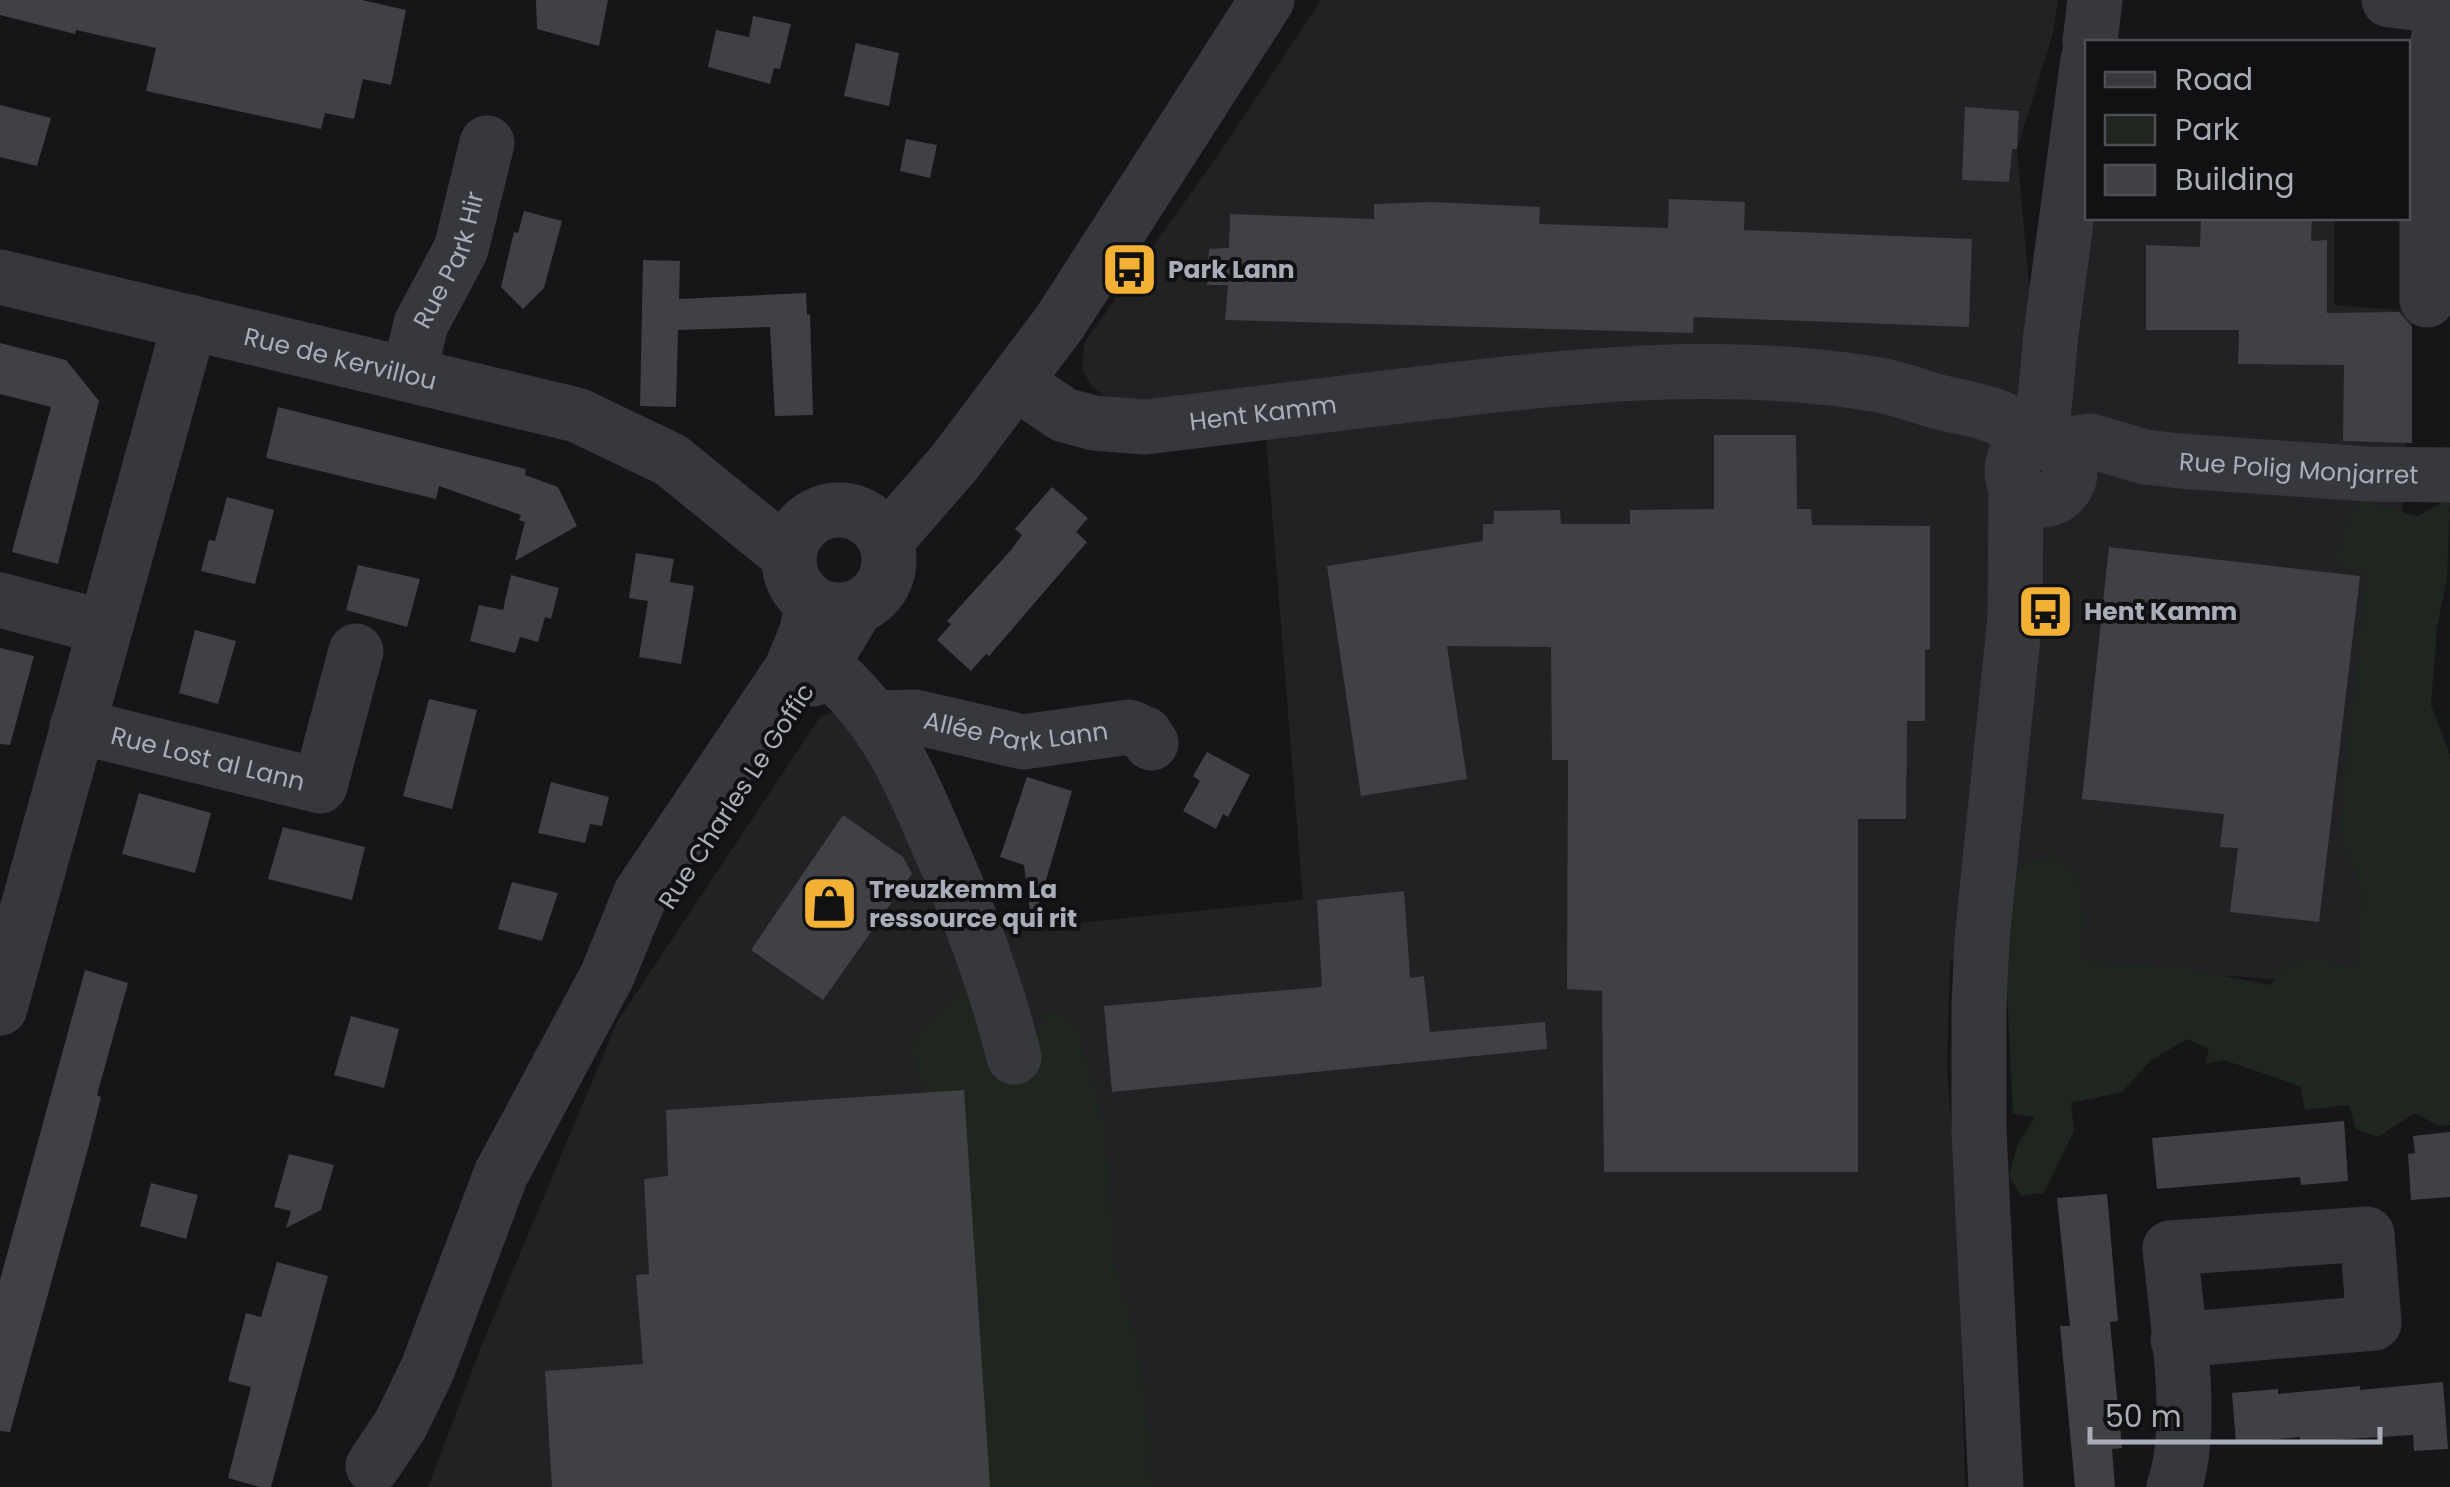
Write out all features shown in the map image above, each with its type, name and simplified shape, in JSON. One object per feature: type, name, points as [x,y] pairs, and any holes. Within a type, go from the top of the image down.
[{"type":"street","name":"Rue Charles Le Goffic","points":[[370,1476],[428,1368],[501,1174],[607,976],[641,893],[791,670],[835,556],[889,482],[999,403],[1092,274],[1267,0]]},
{"type":"street","points":[[2090,40],[2095,0]]},
{"type":"street","points":[[2424,2],[2427,300]]},
{"type":"street","points":[[1996,1487],[1979,1131],[1978,1006],[2014,617],[2040,468],[2051,334],[2085,81]]},
{"type":"street","name":"Rue Park Hir","points":[[408,374],[421,324],[461,249],[487,143]]},
{"type":"street","name":"Rue de Kervillou","points":[[0,277],[577,415],[671,460],[835,556]]},
{"type":"street","name":"Rue Lost al Lann","points":[[0,1008],[190,322]]},
{"type":"street","name":"Hent Kamm","points":[[999,403],[1094,423],[1145,428],[1513,383],[1646,372],[1822,378],[1872,383],[2001,416],[2040,468]]},
{"type":"street","name":"Rue Polig Monjarret","points":[[2040,468],[2092,441],[2145,457],[2276,469],[2450,475]]},
{"type":"street","name":"Rue Charles Le Goffic","points":[[607,976],[650,927],[822,664],[835,556]]},
{"type":"street","points":[[0,600],[103,627]]},
{"type":"street","name":"Rue Lost al Lann","points":[[77,726],[320,786],[356,652]]},
{"type":"street","name":"Allée Park Lann","points":[[822,664],[860,698],[897,752],[971,918],[995,984],[1014,1057]]},
{"type":"street","name":"Allée Park Lann","points":[[876,718],[915,718],[1023,742],[1129,727],[1145,734],[1150,743]]},
{"type":"street","points":[[2174,1487],[2182,1456],[2178,1340]]},
{"type":"shaded area","points":[[1321,0],[2058,0],[2053,33],[2017,149],[2035,353],[2087,220],[2335,220],[2334,305],[2412,311],[2379,986],[2021,962],[1950,961],[1947,1068],[1958,1213],[1965,1487],[428,1487],[483,1342],[617,1022],[820,717],[839,709],[902,813],[947,936],[1303,900],[1262,388],[1113,403],[1091,385],[1082,369],[1084,343],[1216,158]]},
{"type":"green space","points":[[2360,501],[2418,516],[2450,502],[2447,579],[2437,628],[2431,705],[2450,755],[2450,1125],[2439,1126],[2415,1113],[2378,1137],[2356,1129],[2349,1105],[2305,1110],[2300,1086],[2224,1060],[2205,1064],[2209,1049],[2187,1039],[2150,1061],[2122,1092],[2071,1103],[2074,1131],[2044,1193],[2021,1196],[2009,1176],[2018,1144],[2035,1117],[2013,1114],[2007,990],[2009,927],[2019,866],[2051,856],[2077,875],[2084,920],[2079,944],[2084,961],[2174,966],[2270,985],[2289,963],[2319,959],[2357,968],[2362,893],[2339,830],[2367,575],[2333,562]]},
{"type":"green space","points":[[979,972],[1033,1039],[1050,1011],[1076,1021],[1105,1128],[1114,1260],[1135,1335],[1151,1442],[1149,1470],[1155,1487],[961,1487],[945,1115],[922,1086],[910,1046]]},
{"type":"building","points":[[0,0],[362,0],[406,10],[391,85],[363,79],[354,119],[325,113],[321,129],[146,91],[156,48],[76,30],[75,34],[0,15]]},
{"type":"building","points":[[536,0],[608,0],[599,46],[537,29]]},
{"type":"building","points":[[753,16],[791,24],[780,69],[774,68],[770,84],[708,67],[716,30],[749,37]]},
{"type":"building","points":[[856,43],[899,53],[889,106],[844,96]]},
{"type":"building","points":[[0,105],[51,118],[37,166],[0,157]]},
{"type":"building","points":[[1965,107],[2019,111],[2017,149],[2012,149],[2009,182],[1962,180]]},
{"type":"building","points":[[906,139],[937,145],[930,178],[900,171]]},
{"type":"building","points":[[1669,199],[1745,202],[1744,230],[1972,239],[1969,327],[1694,317],[1693,333],[1225,320],[1228,285],[1207,285],[1209,249],[1229,248],[1230,214],[1374,219],[1374,204],[1431,202],[1540,207],[1539,224],[1668,228]]},
{"type":"building","points":[[524,211],[562,221],[544,288],[523,309],[501,287],[514,232],[518,233]]},
{"type":"building","points":[[2201,220],[2312,220],[2311,241],[2327,240],[2327,313],[2399,312],[2412,327],[2412,443],[2343,441],[2344,365],[2238,364],[2239,330],[2146,330],[2146,245],[2200,247]]},
{"type":"building","points":[[643,260],[680,261],[679,299],[806,293],[813,415],[775,416],[770,327],[678,330],[676,407],[640,406]]},
{"type":"building","points":[[0,343],[66,360],[99,401],[58,564],[12,552],[51,407],[0,394]]},
{"type":"building","points":[[278,407],[526,469],[525,475],[558,487],[577,526],[515,561],[525,522],[519,520],[521,515],[439,486],[436,499],[266,458]]},
{"type":"building","points":[[1714,435],[1796,435],[1797,509],[1811,509],[1812,525],[1930,526],[1930,649],[1925,650],[1925,721],[1907,721],[1906,819],[1858,819],[1858,1172],[1604,1172],[1602,991],[1567,989],[1568,760],[1552,760],[1551,647],[1447,646],[1467,779],[1361,796],[1327,566],[1483,541],[1483,524],[1493,524],[1494,511],[1560,510],[1561,524],[1630,524],[1630,510],[1714,509]]},
{"type":"building","points":[[1052,487],[1088,518],[1076,532],[1087,542],[989,656],[986,654],[971,671],[937,640],[951,624],[947,621],[1011,550],[1022,535],[1015,529]]},
{"type":"building","points":[[227,497],[274,510],[255,584],[201,571],[209,540],[215,541]]},
{"type":"building","points":[[2109,547],[2360,576],[2319,922],[2230,912],[2238,848],[2220,847],[2224,814],[2082,799]]},
{"type":"building","points":[[636,553],[674,559],[670,582],[694,586],[681,664],[639,657],[648,601],[629,598]]},
{"type":"building","points":[[358,565],[420,579],[407,627],[346,610]]},
{"type":"building","points":[[511,575],[559,588],[551,619],[545,617],[538,642],[520,637],[515,653],[470,641],[479,605],[503,610]]},
{"type":"building","points":[[195,630],[236,641],[218,704],[179,693]]},
{"type":"building","points":[[0,648],[34,656],[10,745],[0,744]]},
{"type":"building","points":[[429,699],[477,710],[452,809],[403,796]]},
{"type":"building","points":[[1207,752],[1250,775],[1228,817],[1223,814],[1216,829],[1183,811],[1200,781],[1193,776]]},
{"type":"building","points":[[1027,777],[1072,791],[1032,928],[1024,865],[1000,857]]},
{"type":"building","points":[[551,782],[609,797],[602,826],[590,824],[585,843],[538,833]]},
{"type":"building","points":[[139,793],[211,813],[195,873],[122,854]]},
{"type":"building","points":[[843,815],[903,857],[912,874],[823,1000],[751,950]]},
{"type":"building","points":[[283,827],[365,847],[352,900],[268,879]]},
{"type":"building","points":[[512,882],[558,893],[542,941],[498,929]]},
{"type":"building","points":[[1404,891],[1410,978],[1424,976],[1430,1032],[1545,1022],[1547,1049],[1112,1092],[1104,1006],[1322,987],[1317,900]]},
{"type":"building","points":[[85,970],[128,983],[97,1095],[101,1097],[89,1145],[10,1432],[0,1431],[0,1280]]},
{"type":"building","points":[[351,1016],[399,1029],[384,1088],[334,1075]]},
{"type":"building","points":[[964,1090],[990,1487],[552,1487],[545,1371],[643,1364],[636,1275],[649,1274],[644,1179],[668,1176],[666,1110]]},
{"type":"building","points":[[2344,1121],[2348,1181],[2301,1185],[2300,1177],[2157,1189],[2152,1138]]},
{"type":"building","points":[[2450,1132],[2450,1197],[2411,1200],[2408,1154],[2415,1153],[2413,1136]]},
{"type":"building","points":[[289,1154],[334,1165],[321,1210],[286,1228],[291,1211],[274,1207]]},
{"type":"building","points":[[151,1183],[198,1195],[186,1239],[140,1226]]},
{"type":"building","points":[[2107,1194],[2118,1321],[2110,1322],[2122,1448],[2112,1449],[2115,1487],[2075,1487],[2060,1326],[2070,1326],[2057,1198]]},
{"type":"building","points":[[277,1262],[328,1276],[271,1487],[260,1487],[228,1478],[251,1387],[228,1381],[246,1313],[261,1317]]},
{"type":"building","points":[[2443,1382],[2448,1449],[2414,1451],[2413,1435],[2300,1442],[2300,1437],[2236,1443],[2232,1393],[2278,1389],[2278,1394],[2360,1386],[2360,1390]]},
{"type":"place","name":"Park Lann","points":[[1129,269]]},
{"type":"place","name":"Hent Kamm","points":[[2045,611]]},
{"type":"place","name":"Treuzkemm La ressource qui rit","points":[[830,903]]}]
